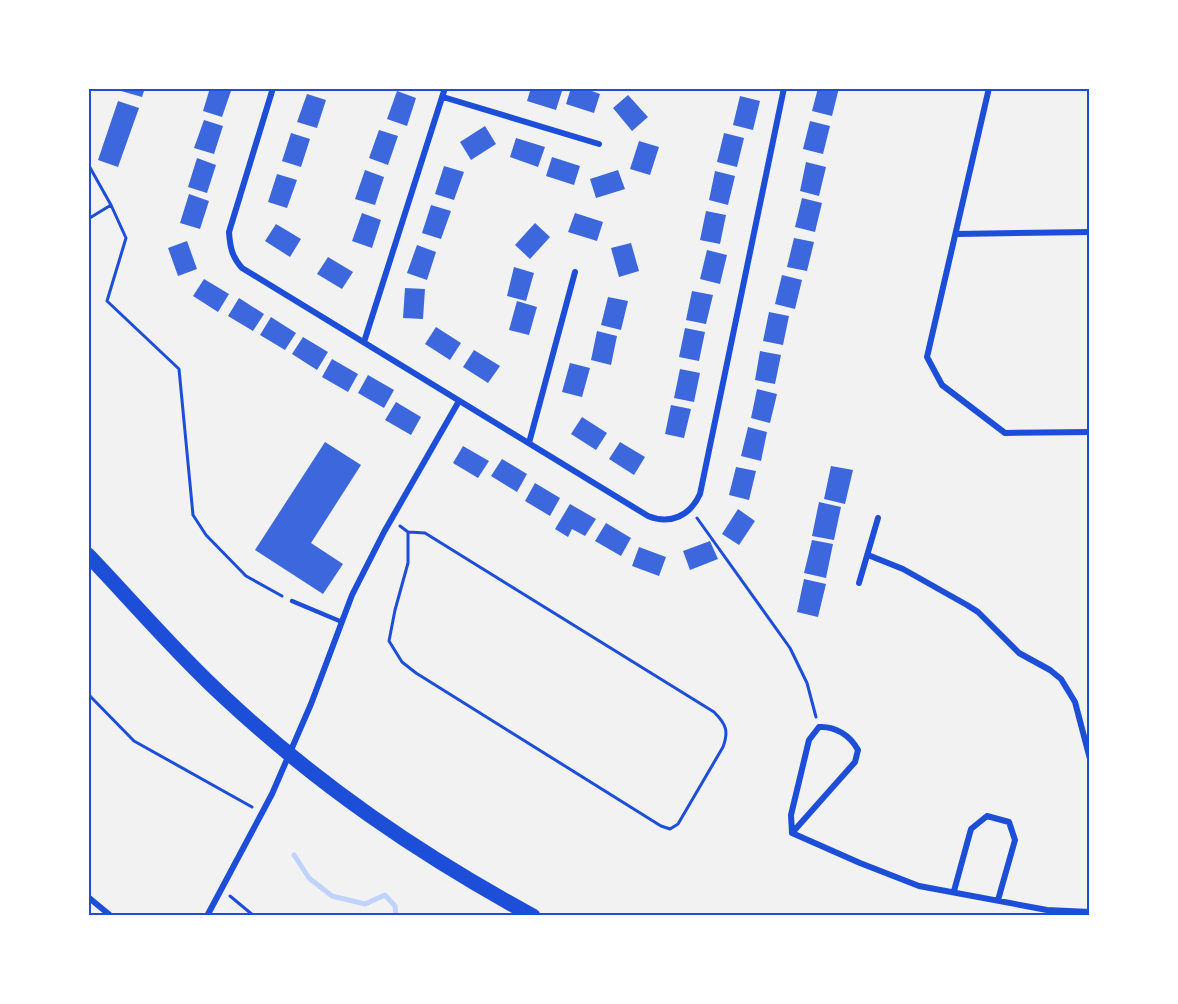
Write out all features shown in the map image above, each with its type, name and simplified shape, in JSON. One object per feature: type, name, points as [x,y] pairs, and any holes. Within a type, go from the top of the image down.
[{"type":"main road","points":[[88,555],[221,695],[312,773],[408,843],[472,883],[533,915]]},
{"type":"street","points":[[273,88],[229,232],[234,259],[252,275],[657,520],[682,516],[691,510],[700,494],[784,88]]},
{"type":"street","points":[[364,342],[445,88]]},
{"type":"street","points":[[989,88],[927,357],[942,385],[1005,432],[1089,432]]},
{"type":"street","points":[[443,97],[599,144]]},
{"type":"street","points":[[956,234],[1089,232]]},
{"type":"street","points":[[529,443],[576,272]]},
{"type":"street","points":[[207,915],[272,794],[311,704],[352,595],[391,520],[459,400]]},
{"type":"street","points":[[859,583],[878,518]]},
{"type":"street","points":[[868,555],[903,568],[978,612],[1019,653],[1050,670],[1061,680],[1075,702],[1089,759]]},
{"type":"street","points":[[819,727],[829,727],[852,739],[858,750],[855,762],[792,833],[791,815],[809,740],[819,727]]},
{"type":"street","points":[[954,891],[970,829],[987,816],[1009,822],[1015,840],[998,900]]},
{"type":"street","points":[[792,833],[919,886],[1047,910],[1089,912]]},
{"type":"street","points":[[88,897],[111,915]]},
{"type":"lane","points":[[292,601],[342,622]]},
{"type":"path","points":[[88,164],[111,204],[126,238],[107,301],[179,369],[192,515],[206,535],[246,576],[292,601]]},
{"type":"path","points":[[88,219],[111,204]]},
{"type":"path","points":[[691,510],[790,648],[807,684],[819,727]]},
{"type":"path","points":[[391,520],[408,532],[425,533],[704,705],[724,722],[728,734],[723,747],[678,824],[670,829],[662,826],[402,662],[389,641],[408,562],[408,532]]},
{"type":"path","points":[[88,694],[134,741],[262,812]]},
{"type":"path","points":[[221,890],[254,915]]},
{"type":"building","points":[[122,88],[145,88],[142,97],[121,91]]},
{"type":"building","points":[[210,88],[232,88],[222,117],[203,111]]},
{"type":"building","points":[[531,88],[555,88],[562,91],[556,110],[527,101]]},
{"type":"building","points":[[571,88],[584,88],[600,94],[594,113],[566,104]]},
{"type":"building","points":[[818,88],[839,88],[832,116],[812,111]]},
{"type":"building","points":[[397,91],[416,98],[407,126],[387,119]]},
{"type":"building","points":[[307,94],[326,100],[317,128],[297,122]]},
{"type":"building","points":[[628,95],[648,117],[632,131],[613,108]]},
{"type":"building","points":[[740,96],[760,101],[753,130],[733,125]]},
{"type":"building","points":[[118,101],[139,108],[118,167],[98,160]]},
{"type":"building","points":[[204,120],[223,126],[214,154],[194,148]]},
{"type":"building","points":[[810,121],[830,126],[823,154],[803,149]]},
{"type":"building","points":[[485,126],[496,144],[471,160],[460,142]]},
{"type":"building","points":[[379,130],[398,136],[388,165],[369,158]]},
{"type":"building","points":[[291,133],[310,139],[301,167],[282,161]]},
{"type":"building","points":[[724,133],[744,138],[737,167],[717,162]]},
{"type":"building","points":[[516,138],[545,147],[538,167],[510,157]]},
{"type":"building","points":[[639,141],[659,147],[650,175],[630,169]]},
{"type":"building","points":[[552,157],[580,166],[574,185],[546,176]]},
{"type":"building","points":[[197,158],[216,165],[207,193],[188,187]]},
{"type":"building","points":[[806,162],[826,167],[819,196],[800,191]]},
{"type":"building","points":[[444,166],[464,172],[454,200],[435,194]]},
{"type":"building","points":[[365,170],[384,177],[375,205],[355,199]]},
{"type":"building","points":[[618,170],[625,189],[596,198],[590,179]]},
{"type":"building","points":[[715,171],[735,176],[728,205],[709,200]]},
{"type":"building","points":[[277,174],[297,180],[287,208],[268,202]]},
{"type":"building","points":[[189,194],[209,201],[200,229],[180,223]]},
{"type":"building","points":[[802,198],[822,203],[815,232],[795,227]]},
{"type":"building","points":[[431,205],[451,211],[441,239],[422,233]]},
{"type":"building","points":[[706,211],[726,215],[720,244],[700,240]]},
{"type":"building","points":[[362,213],[381,220],[372,248],[352,241]]},
{"type":"building","points":[[575,213],[603,222],[597,241],[568,232]]},
{"type":"building","points":[[535,223],[550,237],[530,259],[515,245]]},
{"type":"building","points":[[276,224],[301,239],[290,257],[265,241]]},
{"type":"building","points":[[794,238],[814,242],[807,271],[787,267]]},
{"type":"building","points":[[187,241],[197,269],[178,276],[168,248]]},
{"type":"building","points":[[631,243],[639,271],[619,277],[611,248]]},
{"type":"building","points":[[417,245],[436,252],[427,280],[407,273]]},
{"type":"building","points":[[707,250],[727,255],[720,284],[700,279]]},
{"type":"building","points":[[328,257],[353,272],[342,289],[317,274]]},
{"type":"building","points":[[514,267],[534,273],[526,301],[507,296]]},
{"type":"building","points":[[782,275],[802,280],[795,309],[775,304]]},
{"type":"building","points":[[204,279],[229,294],[218,312],[193,296]]},
{"type":"building","points":[[405,288],[425,289],[423,319],[403,318]]},
{"type":"building","points":[[692,291],[713,295],[706,324],[686,320]]},
{"type":"building","points":[[608,297],[628,301],[621,330],[601,325]]},
{"type":"building","points":[[239,298],[264,314],[253,331],[228,316]]},
{"type":"building","points":[[517,301],[537,307],[529,335],[509,330]]},
{"type":"building","points":[[769,312],[789,316],[783,345],[763,341]]},
{"type":"building","points":[[271,317],[296,333],[285,350],[260,335]]},
{"type":"building","points":[[436,327],[461,343],[450,360],[425,344]]},
{"type":"building","points":[[685,328],[705,332],[699,361],[679,357]]},
{"type":"building","points":[[597,331],[617,336],[611,365],[591,360]]},
{"type":"building","points":[[303,337],[328,352],[317,370],[292,354]]},
{"type":"building","points":[[474,350],[500,366],[488,383],[463,367]]},
{"type":"building","points":[[760,351],[781,355],[775,384],[755,380]]},
{"type":"building","points":[[332,359],[358,374],[348,392],[322,377]]},
{"type":"building","points":[[570,363],[590,368],[582,397],[562,392]]},
{"type":"building","points":[[680,369],[700,373],[694,402],[674,398]]},
{"type":"building","points":[[368,375],[394,390],[384,408],[358,393]]},
{"type":"building","points":[[757,389],[777,394],[770,423],[751,418]]},
{"type":"building","points":[[396,402],[421,417],[411,435],[385,420]]},
{"type":"building","points":[[671,405],[691,409],[684,438],[665,434]]},
{"type":"building","points":[[582,417],[607,433],[596,450],[571,434]]},
{"type":"building","points":[[748,427],[767,432],[761,461],[741,456]]},
{"type":"building","points":[[325,442],[361,465],[311,543],[343,564],[323,594],[255,550]]},
{"type":"building","points":[[620,442],[645,457],[634,475],[609,459]]},
{"type":"building","points":[[463,446],[489,461],[478,478],[453,463]]},
{"type":"building","points":[[502,459],[527,474],[517,492],[491,476]]},
{"type":"building","points":[[831,466],[853,470],[845,504],[824,499]]},
{"type":"building","points":[[736,467],[756,471],[749,500],[729,495]]},
{"type":"building","points":[[535,483],[560,498],[550,516],[525,501]]},
{"type":"building","points":[[819,502],[841,507],[834,540],[812,536]]},
{"type":"building","points":[[570,504],[596,519],[585,536],[572,529],[568,537],[555,529]]},
{"type":"building","points":[[738,509],[755,521],[739,545],[722,534]]},
{"type":"building","points":[[606,523],[631,538],[621,556],[595,541]]},
{"type":"building","points":[[812,540],[833,544],[826,578],[804,573]]},
{"type":"building","points":[[710,541],[718,559],[690,570],[683,551]]},
{"type":"building","points":[[639,547],[666,557],[659,576],[632,566]]},
{"type":"building","points":[[804,579],[826,584],[818,617],[797,612]]},
{"type":"waterway","points":[[294,855],[309,878],[332,896],[365,904],[385,895],[395,906],[396,916]]}]
